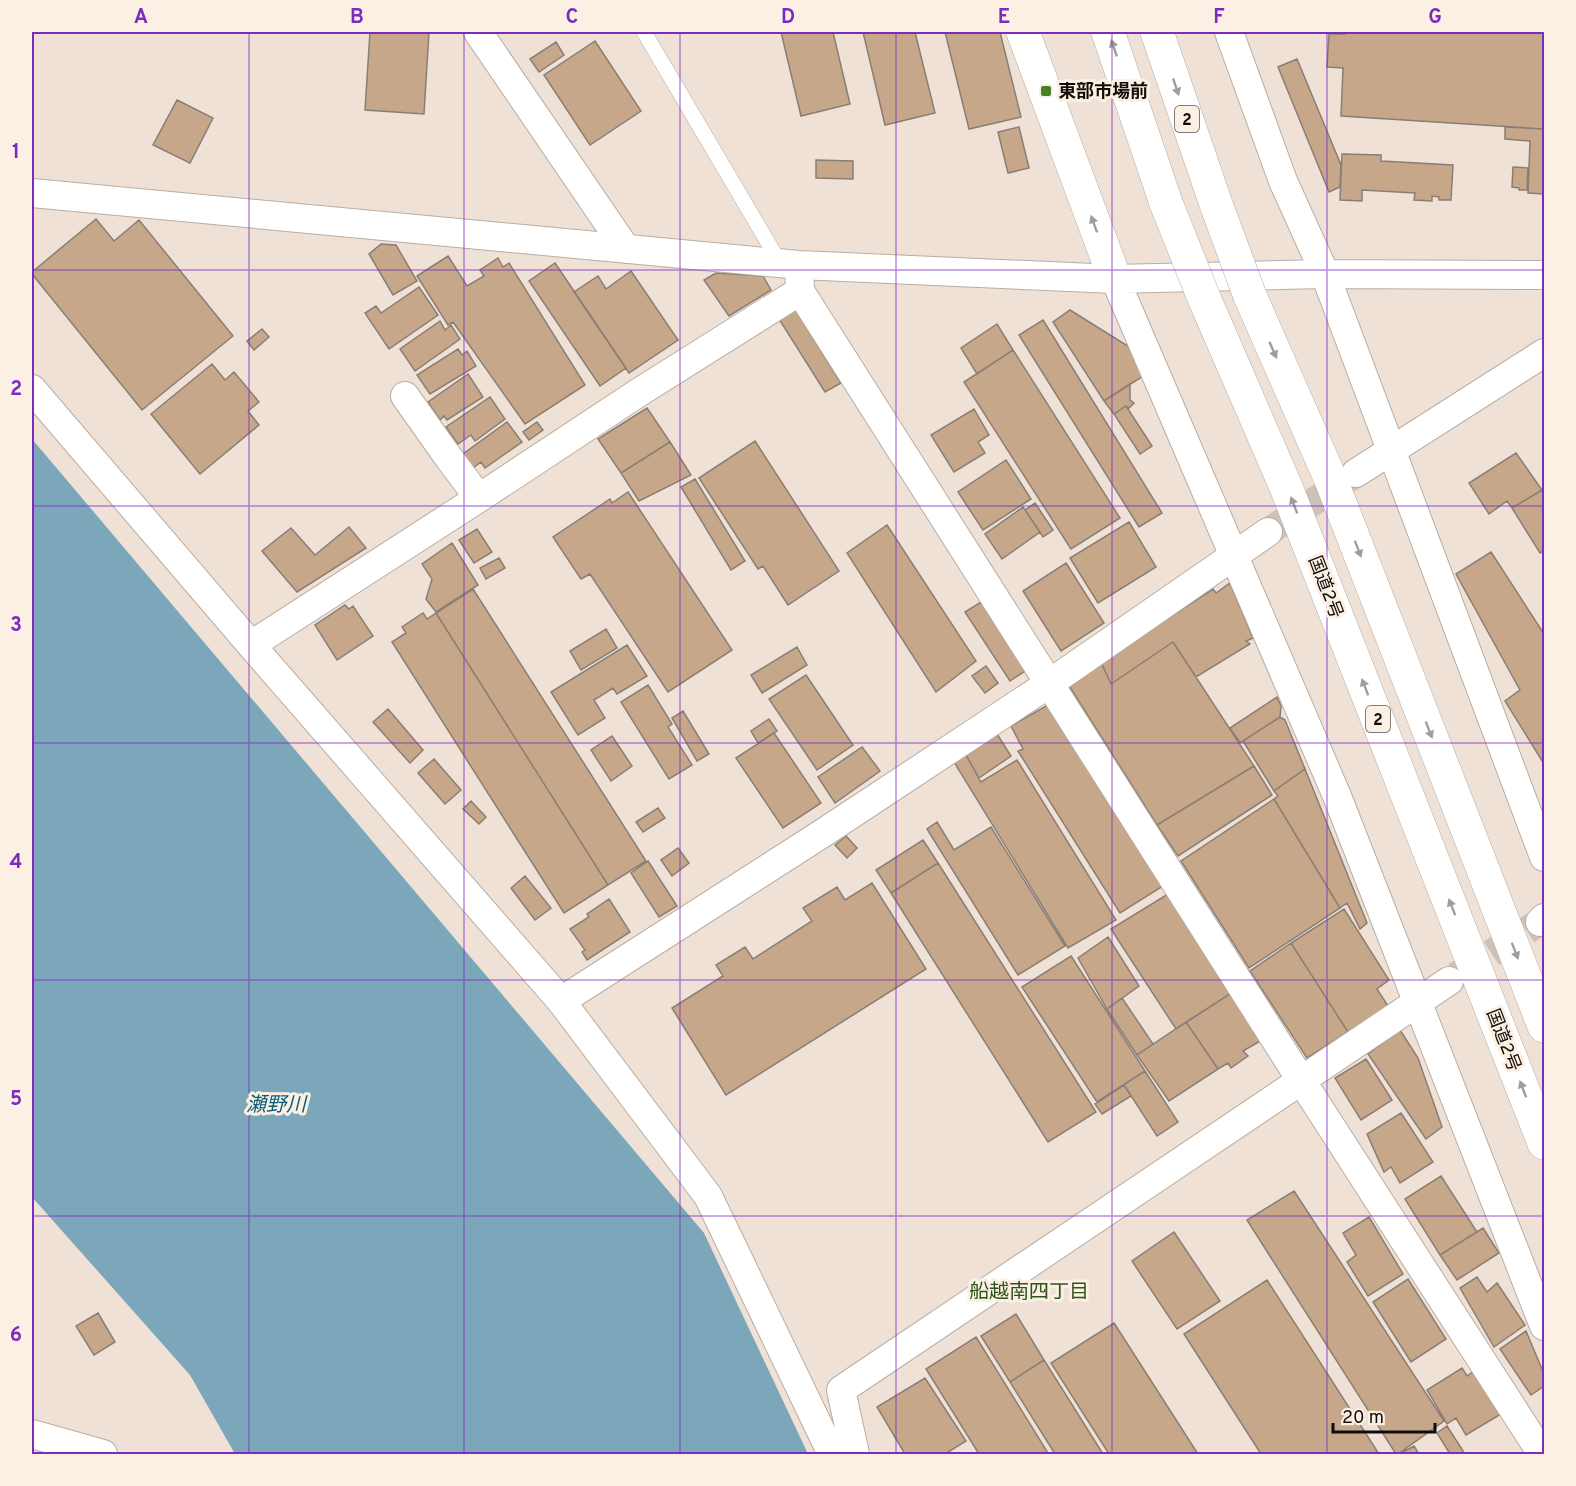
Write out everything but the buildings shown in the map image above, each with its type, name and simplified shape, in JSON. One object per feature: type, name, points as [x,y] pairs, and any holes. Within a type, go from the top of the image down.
[{"type":"highway","points":[[1023,32],[1115,279]]},
{"type":"highway","name":"国道2号","points":[[1108,32],[1166,203],[1204,298],[1287,487],[1545,1143]]},
{"type":"highway","name":"2","points":[[1157,32],[1250,296],[1331,480],[1545,1026]]},
{"type":"street","points":[[478,32],[626,249]]},
{"type":"street","points":[[1229,32],[1283,182],[1325,274],[1545,857]]},
{"type":"street","points":[[32,193],[626,249],[793,273],[1115,279],[1325,274],[1545,275]]},
{"type":"street","points":[[251,645],[638,393],[793,273]]},
{"type":"street","points":[[793,273],[1301,1080],[1542,1455]]},
{"type":"street","points":[[1115,279],[1337,796],[1545,1326]]},
{"type":"street","points":[[1356,473],[1545,353]]},
{"type":"street","points":[[32,389],[251,645],[561,1000],[708,1196],[832,1455]]},
{"type":"street","points":[[405,396],[479,498]]},
{"type":"street","points":[[561,1000],[823,833],[1050,683],[1268,532]]},
{"type":"street","points":[[855,1455],[841,1390],[1449,981]]},
{"type":"street","points":[[32,1434],[103,1455]]},
{"type":"lane","points":[[644,32],[793,273]]},
{"type":"water","name":"瀬野川","points":[[32,439],[704,1233],[808,1454],[235,1454],[190,1375],[32,1197]]},
{"type":"tunnel","points":[[1268,532],[1352,476]]},
{"type":"tunnel","points":[[1456,976],[1540,922]]},
{"type":"place","name":"東部市場前","points":[[1046,91]]},
{"type":"district","name":"船越南四丁目","points":[[1029,1291]]}]
